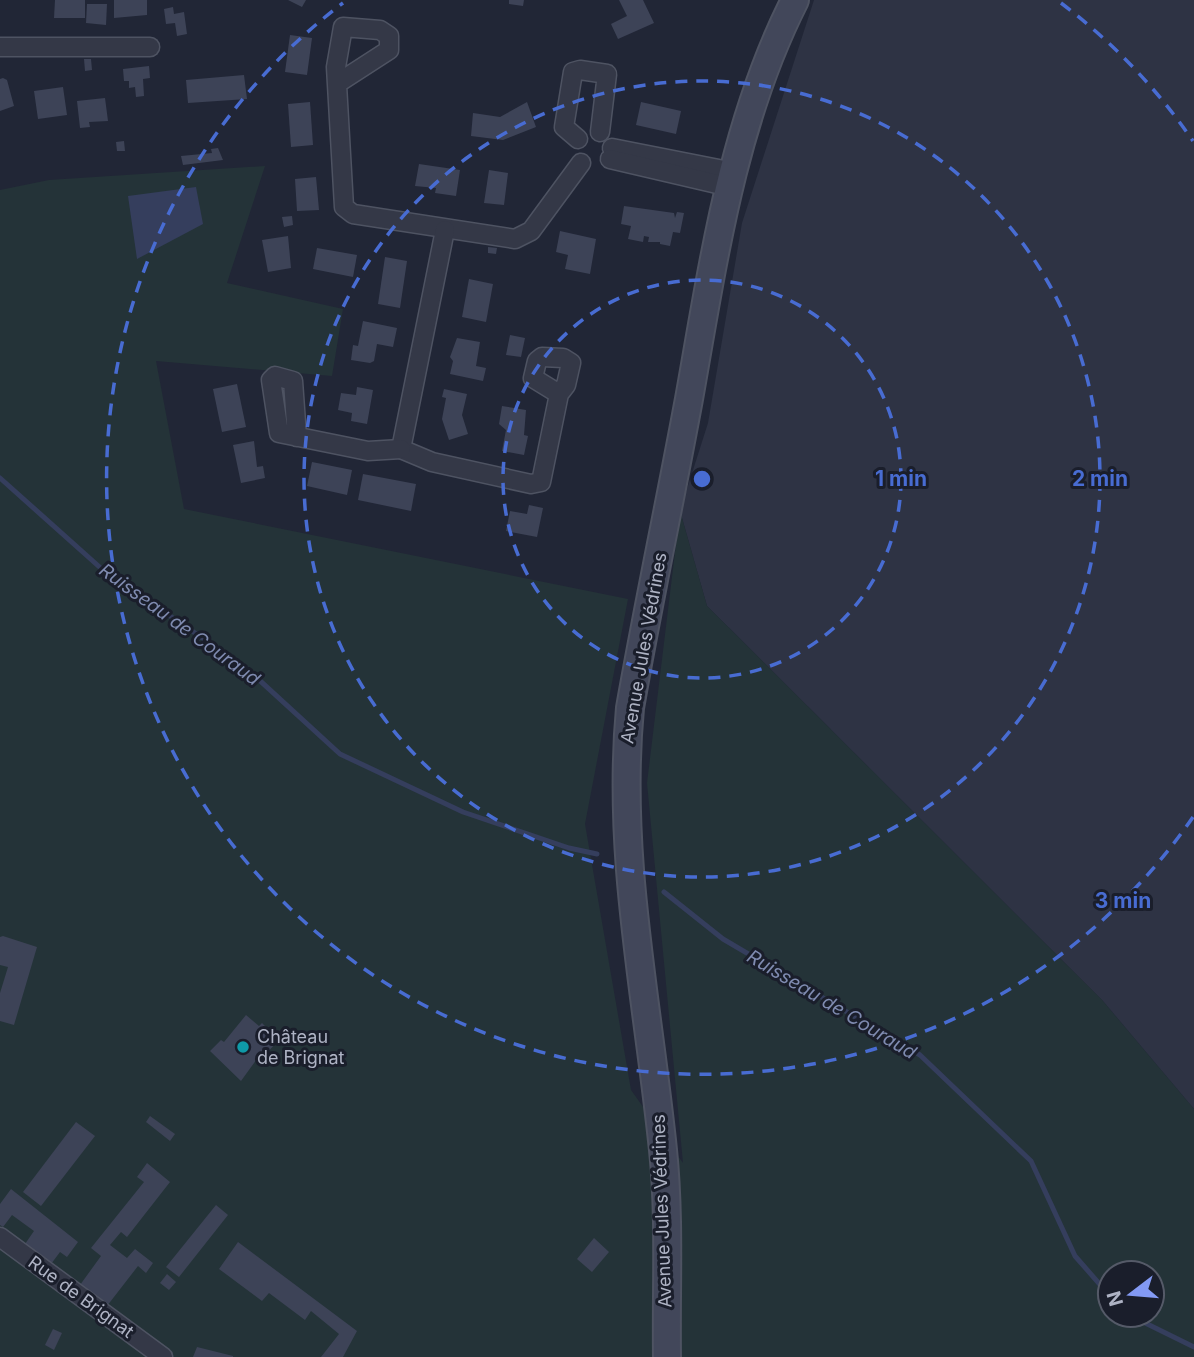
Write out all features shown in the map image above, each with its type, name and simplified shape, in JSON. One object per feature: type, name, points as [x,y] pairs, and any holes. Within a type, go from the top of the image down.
[{"type":"main road","name":"Avenue Jules Védrines","points":[[778,34],[787,0]]},
{"type":"main road","name":"Avenue Jules Védrines","points":[[667,1357],[663,1154],[630,894],[625,763],[630,708],[732,180],[751,105],[778,34],[795,0]]},
{"type":"street","points":[[0,47],[150,47]]},
{"type":"street","points":[[578,139],[564,127],[573,72],[580,69],[607,74],[600,132]]},
{"type":"street","points":[[338,83],[344,207],[353,214],[515,239],[531,231],[581,163]]},
{"type":"street","points":[[588,132],[600,132],[610,140],[611,154],[597,168],[581,163],[575,152],[578,139],[588,132]]},
{"type":"street","points":[[611,154],[732,180]]},
{"type":"street","points":[[401,449],[445,230]]},
{"type":"street","points":[[297,437],[368,451],[401,449],[432,463],[531,484],[541,482],[559,394]]},
{"type":"street","name":"Rue de Brignat","points":[[0,1237],[163,1357]]},
{"type":"shaded area","points":[[814,0],[1194,0],[1194,1109],[1102,1000],[707,606],[680,511],[708,423],[742,223]]},
{"type":"shaded area","points":[[265,166],[227,283],[343,309],[332,376],[156,361],[184,509],[628,599],[585,824],[631,1090],[683,1163],[647,783],[680,511],[707,606],[1102,1000],[1194,1109],[1194,1357],[0,1357],[0,190],[49,180]]},
{"type":"water","points":[[196,187],[203,224],[137,259],[128,196]]},
{"type":"building","points":[[55,0],[85,0],[85,18],[54,18]]},
{"type":"building","points":[[114,0],[147,0],[147,15],[114,18]]},
{"type":"building","points":[[288,0],[306,0],[302,7]]},
{"type":"building","points":[[509,0],[524,0],[523,6],[509,4]]},
{"type":"building","points":[[619,0],[643,0],[654,23],[618,39],[611,24],[627,16]]},
{"type":"building","points":[[87,4],[107,4],[106,25],[86,23]]},
{"type":"building","points":[[173,7],[174,14],[184,12],[187,34],[177,36],[175,23],[166,24],[164,9]]},
{"type":"building","points":[[290,35],[312,38],[307,75],[285,72]]},
{"type":"building","points":[[84,59],[91,59],[92,70],[85,71]]},
{"type":"building","points":[[149,66],[150,78],[143,79],[144,96],[136,97],[135,87],[129,88],[129,81],[124,81],[123,69]]},
{"type":"building","points":[[244,75],[247,99],[188,103],[186,80]]},
{"type":"building","points":[[0,79],[7,80],[14,106],[0,111]]},
{"type":"building","points":[[63,87],[67,115],[38,119],[34,91]]},
{"type":"building","points":[[105,98],[108,121],[89,122],[90,127],[80,128],[77,101]]},
{"type":"building","points":[[310,102],[313,145],[291,147],[288,104]]},
{"type":"building","points":[[527,102],[536,127],[503,140],[471,136],[473,113],[500,117]]},
{"type":"building","points":[[641,102],[681,111],[676,134],[636,125]]},
{"type":"building","points":[[124,141],[125,151],[117,151],[116,142]]},
{"type":"building","points":[[218,148],[223,160],[183,165],[181,156],[212,153],[211,149]]},
{"type":"building","points":[[419,164],[460,170],[456,196],[435,193],[436,188],[415,186]]},
{"type":"building","points":[[489,170],[508,173],[504,205],[484,203]]},
{"type":"building","points":[[316,177],[319,210],[297,211],[295,179]]},
{"type":"building","points":[[624,206],[674,213],[675,218],[677,212],[684,213],[680,233],[673,232],[670,246],[660,242],[648,242],[649,237],[644,236],[643,242],[628,239],[631,226],[621,224]]},
{"type":"building","points":[[292,216],[293,225],[284,227],[282,217]]},
{"type":"building","points":[[560,231],[596,239],[590,274],[565,269],[568,255],[556,252]]},
{"type":"building","points":[[288,236],[291,268],[268,272],[262,240]]},
{"type":"building","points":[[488,247],[497,248],[496,254],[488,253]]},
{"type":"building","points":[[317,248],[357,255],[353,277],[313,269]]},
{"type":"building","points":[[385,257],[407,261],[400,308],[378,304]]},
{"type":"building","points":[[469,279],[493,284],[486,322],[462,317]]},
{"type":"building","points":[[363,321],[397,328],[393,347],[377,344],[374,361],[370,363],[351,360],[353,345],[358,346]]},
{"type":"building","points":[[510,335],[525,338],[521,357],[506,355]]},
{"type":"building","points":[[457,338],[480,342],[476,366],[486,368],[483,381],[450,374],[453,361],[450,357]]},
{"type":"building","points":[[237,384],[246,427],[222,432],[213,389]]},
{"type":"building","points":[[357,387],[373,390],[367,424],[351,421],[352,413],[338,410],[341,393],[356,395]]},
{"type":"building","points":[[444,389],[467,394],[462,415],[468,434],[449,440],[442,419],[446,398],[442,397]]},
{"type":"building","points":[[502,406],[526,410],[524,435],[528,436],[524,455],[502,451],[506,430],[499,424]]},
{"type":"building","points":[[254,441],[257,467],[263,466],[265,478],[241,483],[233,445]]},
{"type":"building","points":[[312,462],[352,470],[347,495],[307,486]]},
{"type":"building","points":[[363,474],[416,484],[411,511],[358,500]]},
{"type":"building","points":[[529,505],[543,508],[537,537],[506,531],[510,511],[527,514]]},
{"type":"building","points":[[0,937],[37,947],[14,1025],[0,1021],[0,993],[8,967],[0,965]]},
{"type":"building","name":"Château de Brignat","points":[[246,1015],[259,1026],[262,1023],[267,1028],[263,1031],[276,1043],[265,1055],[262,1052],[241,1081],[210,1051],[221,1040],[224,1042]]},
{"type":"building","points":[[150,1116],[175,1134],[170,1141],[146,1122]]},
{"type":"building","points":[[76,1122],[95,1136],[41,1206],[23,1192]]},
{"type":"building","points":[[147,1163],[170,1182],[127,1237],[121,1232],[110,1245],[127,1258],[135,1249],[153,1263],[146,1273],[138,1266],[107,1306],[80,1285],[101,1256],[91,1248],[144,1182],[137,1177]]},
{"type":"building","points":[[11,1189],[78,1242],[67,1257],[60,1252],[51,1264],[25,1244],[34,1231],[12,1215],[3,1227],[0,1225],[0,1204]]},
{"type":"building","points":[[216,1205],[228,1215],[179,1277],[166,1267]]},
{"type":"building","points":[[594,1238],[609,1252],[592,1272],[577,1259]]},
{"type":"building","points":[[238,1242],[357,1331],[343,1357],[321,1357],[339,1334],[311,1311],[305,1320],[269,1293],[262,1301],[219,1269]]},
{"type":"building","points":[[167,1274],[176,1282],[169,1290],[160,1283]]},
{"type":"building","points":[[53,1329],[62,1333],[54,1350],[45,1345]]},
{"type":"building","points":[[197,1347],[233,1356],[233,1357],[193,1357]]},
{"type":"waterway","name":"Ruisseau de Couraud","points":[[0,478],[104,571],[245,667],[340,754],[463,812],[569,848],[597,854]]},
{"type":"waterway","name":"Ruisseau de Couraud","points":[[664,892],[723,939],[920,1055],[1031,1161],[1075,1256],[1096,1280]]},
{"type":"waterway","name":"Ruisseau de Couraud","points":[[1157,1329],[1194,1347]]},
{"type":"place","name":"Château de Brignat","points":[[243,1047]]}]
